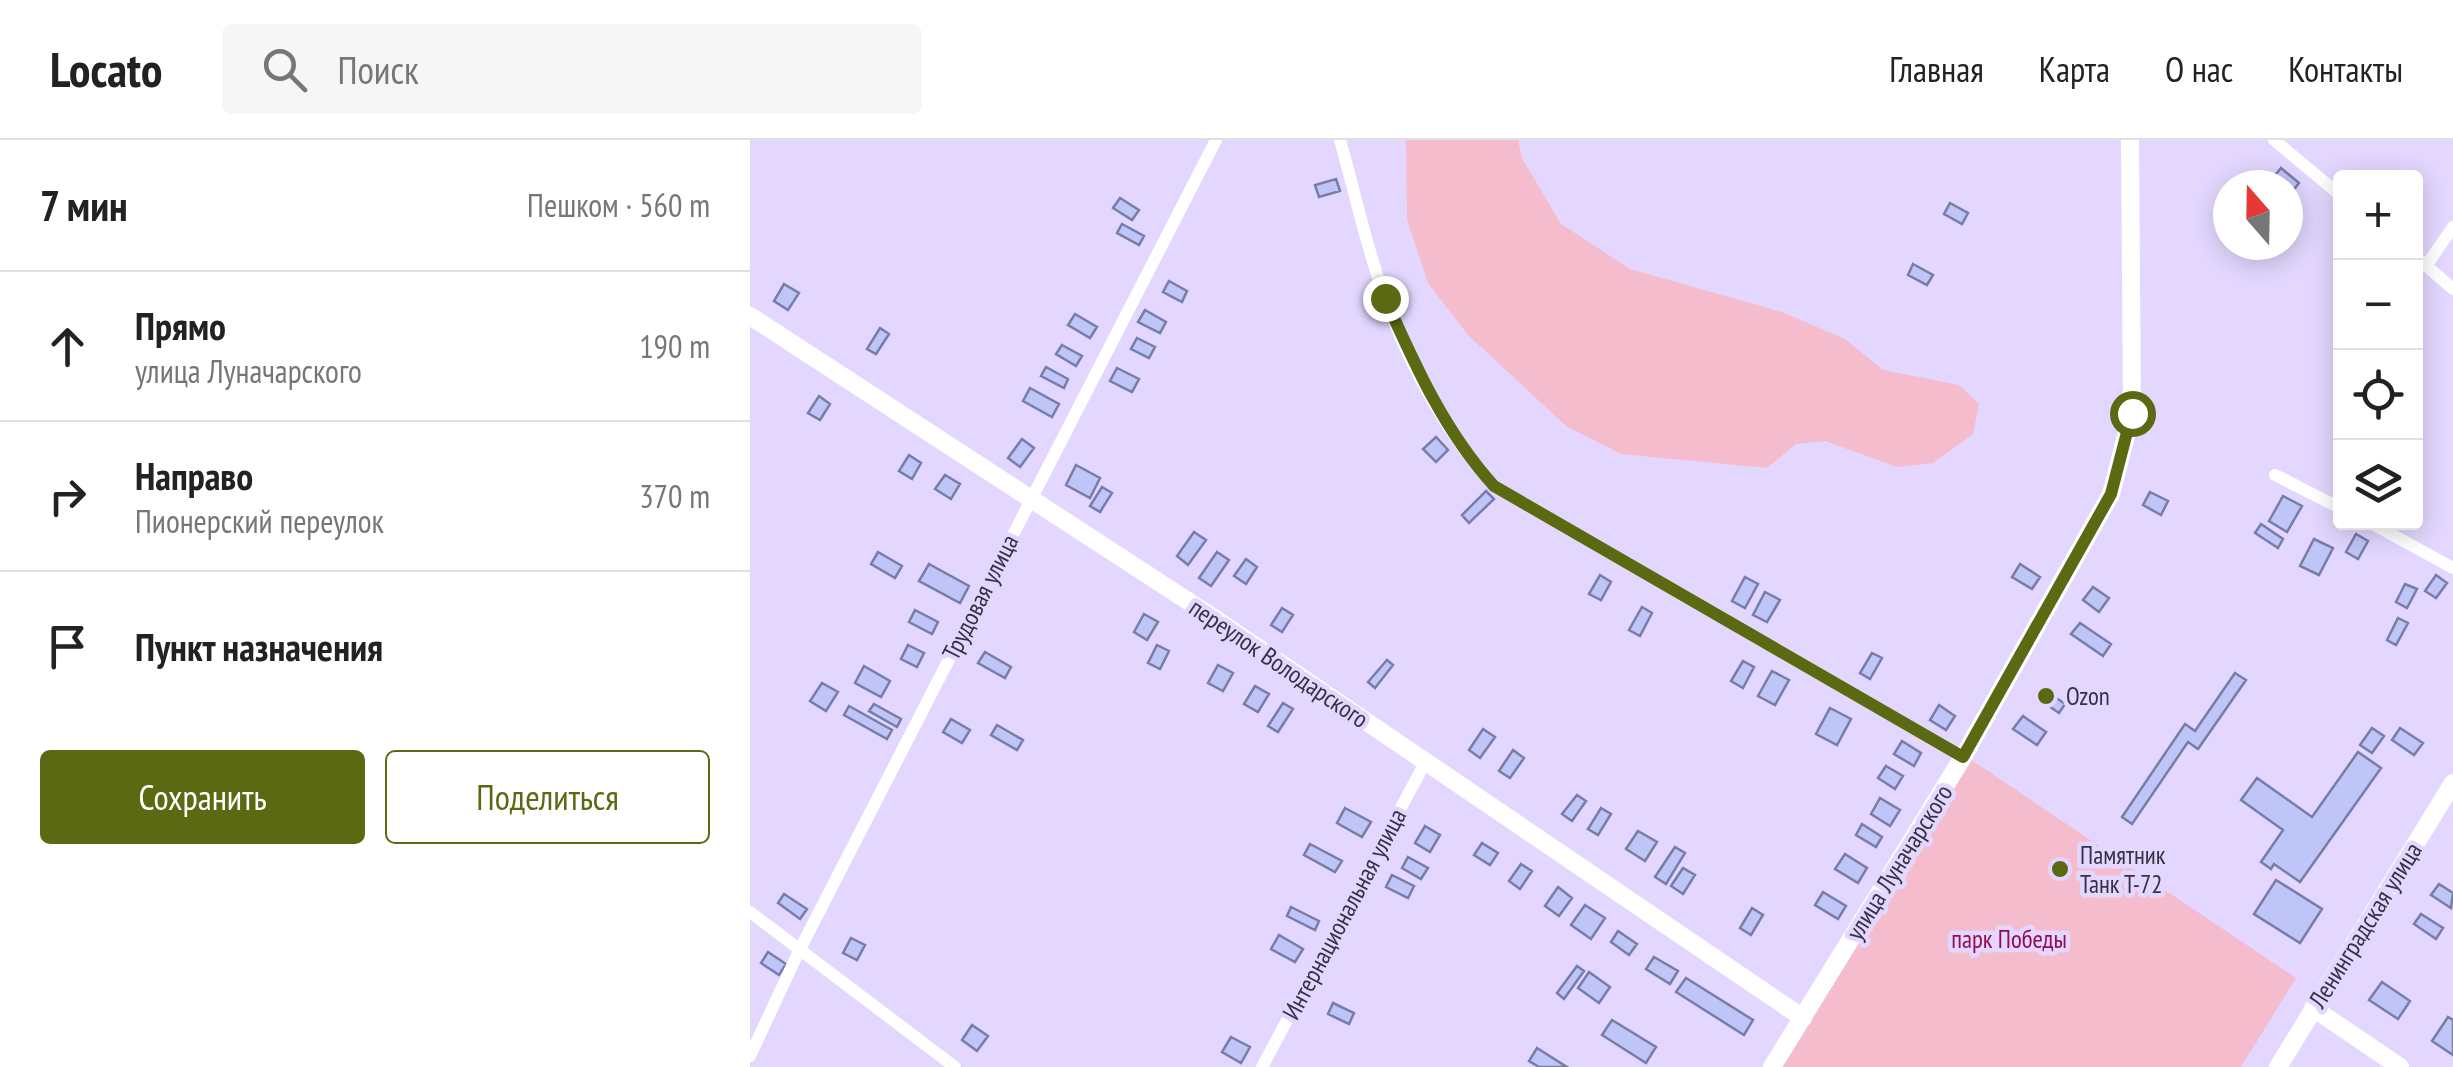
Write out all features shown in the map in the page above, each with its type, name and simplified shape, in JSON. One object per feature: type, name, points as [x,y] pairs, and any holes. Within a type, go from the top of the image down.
[{"type":"street","name":"Трудовая улица","points":[[750,1056],[800,951],[1216,140]]},
{"type":"street","points":[[1340,140],[1385,298],[1421,377],[1465,453],[1494,486],[1963,757]]},
{"type":"street","name":"улица Луначарского","points":[[1772,1067],[1963,757],[2111,494],[2132,413],[2130,140]]},
{"type":"street","points":[[2274,140],[2333,189]]},
{"type":"street","points":[[2423,260],[2453,227]]},
{"type":"street","points":[[2423,264],[2453,289]]},
{"type":"street","name":"переулок Володарского","points":[[750,316],[1214,618],[1803,1018]]},
{"type":"street","points":[[2275,475],[2333,504]]},
{"type":"street","points":[[2384,530],[2453,568]]},
{"type":"street","name":"Интернациональная улица","points":[[1262,1067],[1426,761]]},
{"type":"street","name":"Ленинградская улица","points":[[2278,1067],[2453,783]]},
{"type":"street","points":[[750,912],[955,1067]]},
{"type":"street","points":[[2313,1008],[2400,1067]]},
{"type":"green space","points":[[1406,140],[1518,140],[1522,158],[1561,224],[1630,269],[1782,312],[1845,339],[1883,370],[1959,385],[1979,404],[1973,434],[1933,463],[1897,467],[1825,441],[1796,444],[1767,468],[1621,454],[1566,426],[1468,335],[1428,283],[1407,220]]},
{"type":"green space","name":"парк Победы","points":[[1970,759],[2296,978],[2241,1067],[1782,1067]]},
{"type":"building","points":[[1336,179],[1340,191],[1319,197],[1315,185]]},
{"type":"building","points":[[1120,198],[1139,210],[1132,220],[1113,208]]},
{"type":"building","points":[[1950,203],[1968,213],[1962,224],[1944,214]]},
{"type":"building","points":[[1122,224],[1144,236],[1139,245],[1117,233]]},
{"type":"building","points":[[1913,264],[1933,275],[1927,285],[1908,275]]},
{"type":"building","points":[[1169,281],[1187,291],[1182,302],[1163,292]]},
{"type":"building","points":[[784,284],[799,293],[788,310],[774,301]]},
{"type":"building","points":[[1145,310],[1166,322],[1160,333],[1138,322]]},
{"type":"building","points":[[1075,314],[1097,327],[1090,338],[1068,325]]},
{"type":"building","points":[[880,328],[889,334],[876,354],[867,349]]},
{"type":"building","points":[[1137,338],[1155,347],[1149,358],[1131,349]]},
{"type":"building","points":[[1062,345],[1082,356],[1076,366],[1056,354]]},
{"type":"building","points":[[1046,367],[1068,379],[1064,388],[1041,376]]},
{"type":"building","points":[[1117,368],[1139,379],[1132,392],[1110,381]]},
{"type":"building","points":[[1030,388],[1059,404],[1052,417],[1023,401]]},
{"type":"building","points":[[819,396],[830,404],[820,420],[808,413]]},
{"type":"building","points":[[1436,437],[1448,450],[1436,462],[1423,449]]},
{"type":"building","points":[[1022,439],[1034,448],[1020,467],[1008,458]]},
{"type":"building","points":[[909,455],[921,463],[912,479],[899,471]]},
{"type":"building","points":[[1076,465],[1100,478],[1090,498],[1066,485]]},
{"type":"building","points":[[945,475],[960,484],[951,499],[935,489]]},
{"type":"building","points":[[1102,487],[1112,493],[1100,512],[1090,506]]},
{"type":"building","points":[[1486,491],[1494,499],[1469,523],[1462,515]]},
{"type":"building","points":[[2150,492],[2168,501],[2161,515],[2143,505]]},
{"type":"building","points":[[2283,496],[2302,506],[2287,532],[2269,521]]},
{"type":"building","points":[[2261,524],[2283,539],[2278,548],[2255,533]]},
{"type":"building","points":[[1194,532],[1206,540],[1188,565],[1177,556]]},
{"type":"building","points":[[2356,534],[2368,541],[2358,559],[2346,552]]},
{"type":"building","points":[[2314,539],[2333,548],[2319,575],[2300,566]]},
{"type":"building","points":[[878,552],[902,566],[895,578],[871,564]]},
{"type":"building","points":[[1217,552],[1229,560],[1211,586],[1199,578]]},
{"type":"building","points":[[1246,559],[1257,567],[1246,584],[1234,576]]},
{"type":"building","points":[[929,564],[969,586],[960,603],[919,581]]},
{"type":"building","points":[[2020,564],[2040,577],[2032,589],[2012,577]]},
{"type":"building","points":[[1600,575],[1611,582],[1601,600],[1589,594]]},
{"type":"building","points":[[2436,575],[2447,583],[2436,598],[2425,591]]},
{"type":"building","points":[[1745,577],[1758,584],[1745,608],[1732,601]]},
{"type":"building","points":[[2405,584],[2417,589],[2407,608],[2396,602]]},
{"type":"building","points":[[2093,587],[2109,598],[2099,612],[2083,600]]},
{"type":"building","points":[[1765,592],[1780,600],[1767,622],[1753,615]]},
{"type":"building","points":[[1642,607],[1652,613],[1640,636],[1629,630]]},
{"type":"building","points":[[1282,608],[1293,615],[1282,632],[1271,625]]},
{"type":"building","points":[[915,610],[938,622],[932,634],[909,622]]},
{"type":"building","points":[[1144,614],[1158,622],[1147,640],[1134,632]]},
{"type":"building","points":[[2398,618],[2408,623],[2396,645],[2387,640]]},
{"type":"building","points":[[2080,623],[2111,644],[2103,656],[2071,634]]},
{"type":"building","points":[[908,645],[924,653],[917,667],[901,659]]},
{"type":"building","points":[[1157,645],[1169,651],[1160,669],[1148,663]]},
{"type":"building","points":[[985,652],[1011,667],[1005,678],[978,663]]},
{"type":"building","points":[[1872,653],[1882,658],[1870,679],[1860,673]]},
{"type":"building","points":[[1387,660],[1393,665],[1375,688],[1368,682]]},
{"type":"building","points":[[1743,661],[1754,667],[1743,688],[1731,681]]},
{"type":"building","points":[[1218,665],[1233,673],[1223,691],[1208,683]]},
{"type":"building","points":[[864,666],[890,681],[881,697],[855,683]]},
{"type":"building","points":[[1772,671],[1789,680],[1775,705],[1758,696]]},
{"type":"building","points":[[2235,673],[2246,680],[2198,749],[2188,742],[2132,824],[2122,817],[2185,724],[2195,731]]},
{"type":"building","points":[[822,683],[838,692],[826,711],[810,701]]},
{"type":"building","points":[[1255,686],[1269,694],[1258,712],[1244,704]]},
{"type":"building","points":[[2045,690],[2065,704],[2059,713],[2039,699]]},
{"type":"building","points":[[1283,703],[1293,709],[1278,732],[1268,726]]},
{"type":"building","points":[[874,704],[901,719],[897,727],[869,711]]},
{"type":"building","points":[[1939,705],[1955,716],[1946,730],[1930,720]]},
{"type":"building","points":[[849,706],[892,730],[887,739],[844,715]]},
{"type":"building","points":[[1830,708],[1851,719],[1837,745],[1816,734]]},
{"type":"building","points":[[2023,716],[2046,732],[2037,745],[2013,729]]},
{"type":"building","points":[[951,719],[970,730],[962,743],[943,732]]},
{"type":"building","points":[[997,725],[1023,740],[1017,750],[991,735]]},
{"type":"building","points":[[2372,728],[2384,736],[2372,753],[2360,745]]},
{"type":"building","points":[[2400,728],[2423,743],[2414,755],[2392,740]]},
{"type":"building","points":[[1483,729],[1495,737],[1480,758],[1469,750]]},
{"type":"building","points":[[1902,741],[1921,753],[1914,766],[1894,754]]},
{"type":"building","points":[[1513,750],[1524,758],[1510,778],[1499,771]]},
{"type":"building","points":[[2358,752],[2381,768],[2300,882],[2274,864],[2271,869],[2261,862],[2283,830],[2241,800],[2257,778],[2312,817]]},
{"type":"building","points":[[1886,766],[1903,776],[1895,789],[1878,778]]},
{"type":"building","points":[[1577,795],[1586,801],[1572,821],[1562,814]]},
{"type":"building","points":[[1880,798],[1900,810],[1890,826],[1871,814]]},
{"type":"building","points":[[1345,808],[1371,822],[1362,837],[1337,823]]},
{"type":"building","points":[[1601,808],[1611,814],[1598,835],[1588,829]]},
{"type":"building","points":[[1862,824],[1882,837],[1876,847],[1856,835]]},
{"type":"building","points":[[1425,826],[1440,835],[1430,852],[1415,843]]},
{"type":"building","points":[[1638,831],[1657,842],[1645,861],[1626,849]]},
{"type":"building","points":[[1482,843],[1498,853],[1490,865],[1474,855]]},
{"type":"building","points":[[1310,844],[1342,861],[1335,872],[1304,855]]},
{"type":"building","points":[[1675,847],[1685,853],[1666,884],[1655,877]]},
{"type":"building","points":[[1845,854],[1867,868],[1858,883],[1835,869]]},
{"type":"building","points":[[1408,857],[1428,868],[1421,879],[1402,868]]},
{"type":"building","points":[[1521,864],[1532,871],[1520,889],[1509,881]]},
{"type":"building","points":[[1683,868],[1695,875],[1683,894],[1671,886]]},
{"type":"building","points":[[1392,875],[1414,886],[1408,898],[1386,887]]},
{"type":"building","points":[[2276,880],[2322,909],[2300,943],[2254,914]]},
{"type":"building","points":[[2439,884],[2453,893],[2451,908],[2431,895]]},
{"type":"building","points":[[1558,887],[1572,898],[1559,916],[1545,906]]},
{"type":"building","points":[[1823,892],[1846,906],[1838,919],[1815,905]]},
{"type":"building","points":[[784,894],[807,909],[800,919],[778,903]]},
{"type":"building","points":[[1585,905],[1605,918],[1591,939],[1571,925]]},
{"type":"building","points":[[1291,907],[1319,921],[1315,930],[1287,916]]},
{"type":"building","points":[[1752,908],[1763,915],[1751,935],[1740,928]]},
{"type":"building","points":[[2421,914],[2443,928],[2436,939],[2414,924]]},
{"type":"building","points":[[1618,931],[1637,944],[1629,955],[1611,942]]},
{"type":"building","points":[[1279,935],[1303,949],[1295,962],[1271,949]]},
{"type":"building","points":[[851,938],[865,945],[857,960],[843,953]]},
{"type":"building","points":[[768,952],[786,964],[779,975],[761,963]]},
{"type":"building","points":[[1654,957],[1678,971],[1670,984],[1646,969]]},
{"type":"building","points":[[1577,966],[1584,971],[1564,999],[1557,993]]},
{"type":"building","points":[[1589,972],[1610,987],[1599,1003],[1578,988]]},
{"type":"building","points":[[1686,978],[1753,1020],[1744,1035],[1676,992]]},
{"type":"building","points":[[2382,982],[2410,1001],[2398,1019],[2369,1000]]},
{"type":"building","points":[[1333,1003],[1354,1013],[1349,1024],[1328,1014]]},
{"type":"building","points":[[2448,1017],[2453,1020],[2453,1055],[2432,1041]]},
{"type":"building","points":[[1612,1020],[1656,1047],[1646,1063],[1602,1035]]},
{"type":"building","points":[[972,1025],[988,1036],[977,1051],[962,1040]]},
{"type":"building","points":[[1231,1037],[1250,1047],[1241,1063],[1222,1052]]},
{"type":"building","points":[[1537,1048],[1567,1067],[1539,1067],[1529,1061]]},
{"type":"place","name":"Ozon","points":[[2046,696]]},
{"type":"place","name":"Памятник Танк Т-72","points":[[2060,869]]},
{"type":"route","points":[[1385,298],[1421,377],[1465,453],[1494,486],[1963,757],[2111,494],[2132,413]]}]
